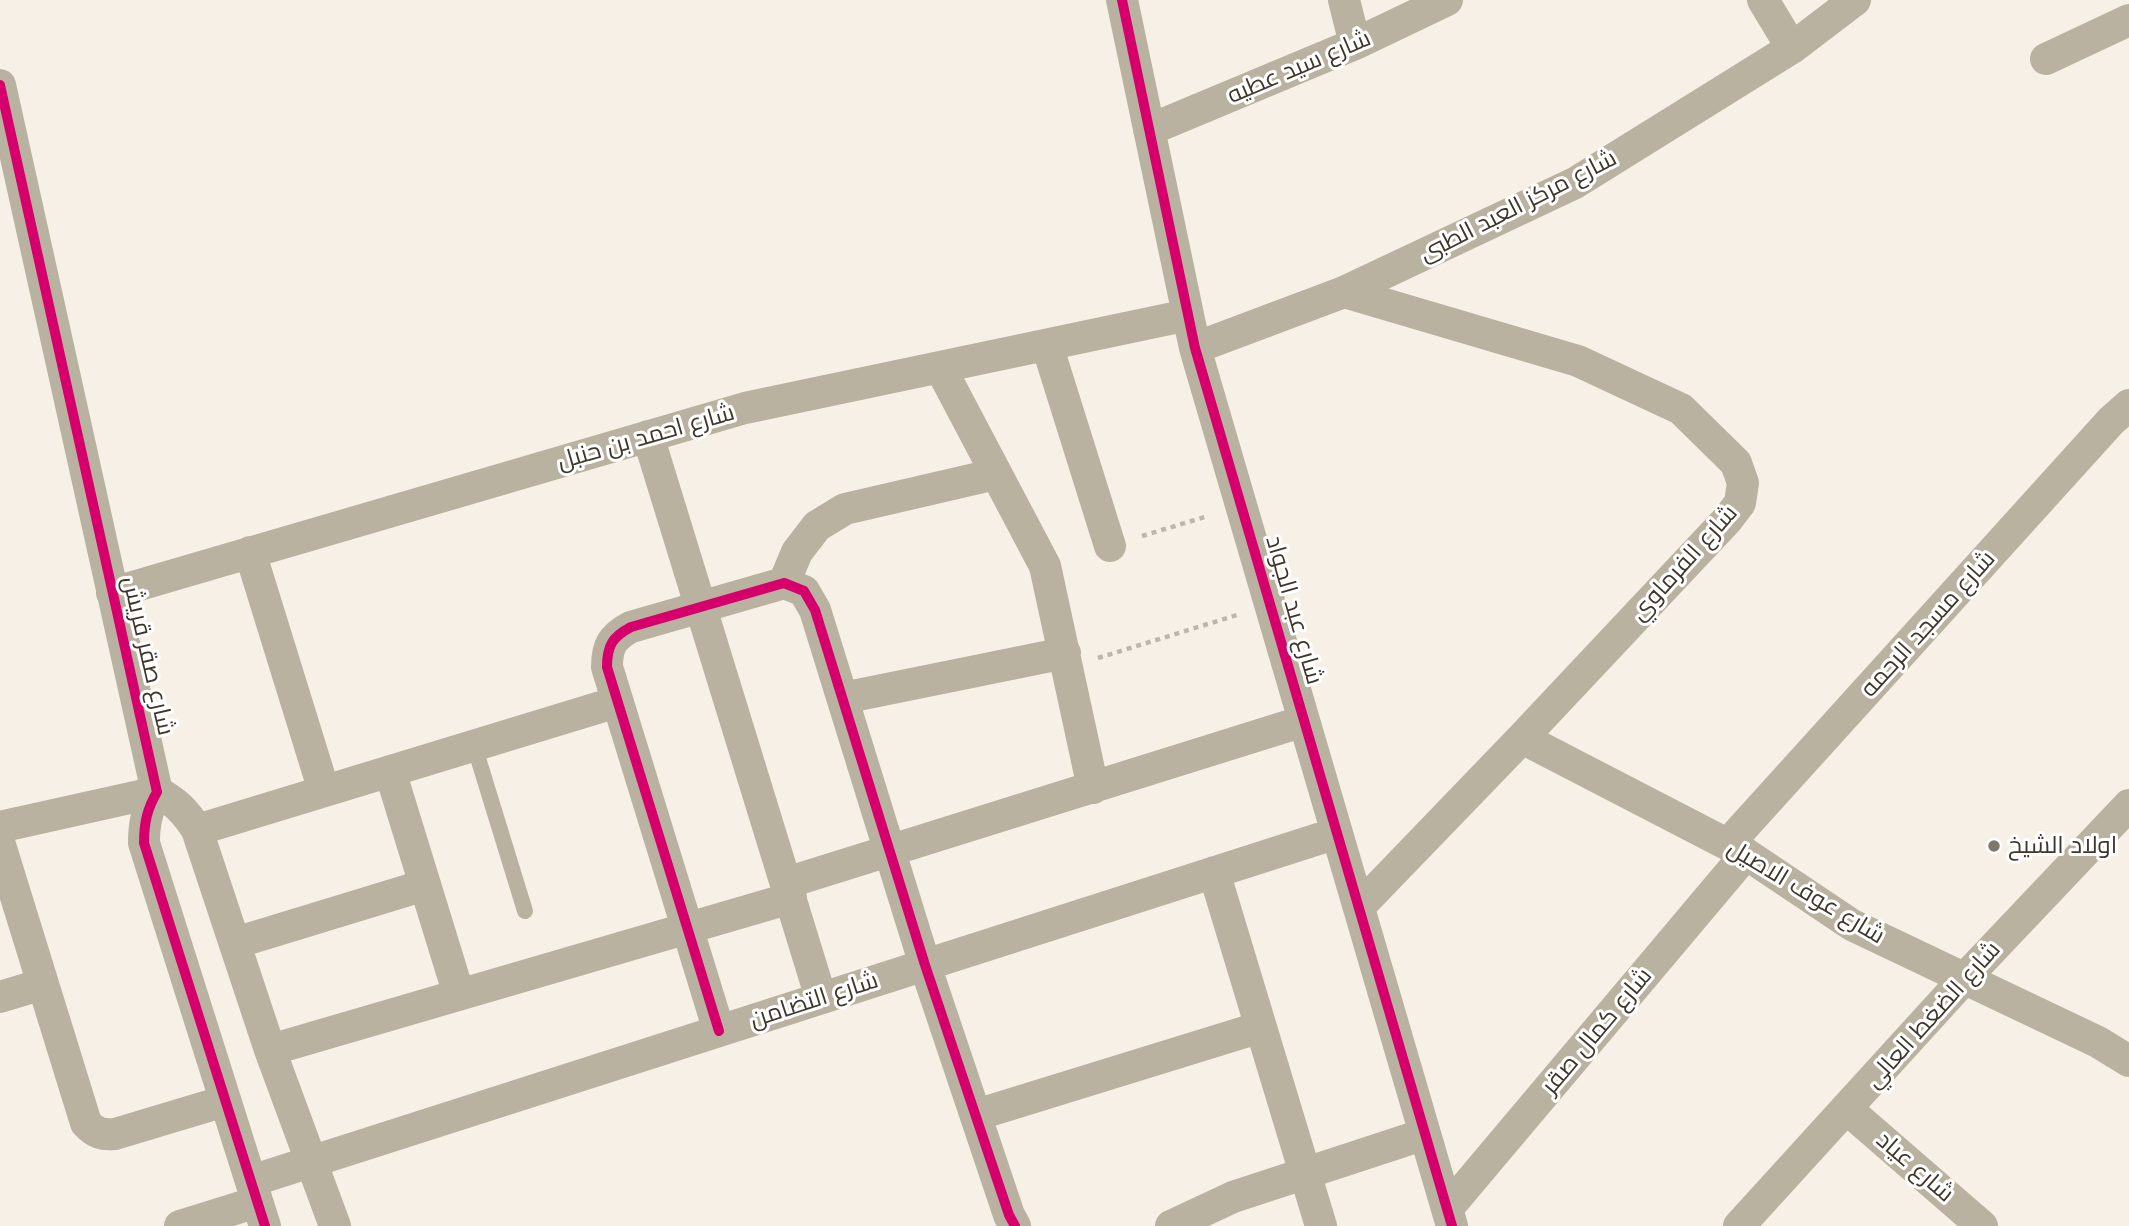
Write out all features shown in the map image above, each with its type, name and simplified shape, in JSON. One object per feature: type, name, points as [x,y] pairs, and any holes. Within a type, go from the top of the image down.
[{"type":"street","name":"شارع عبد الجواد","points":[[1122,0],[1195,348],[1450,1217]]},
{"type":"street","points":[[1344,0],[1355,44]]},
{"type":"street","name":"شارع سيد عطيه","points":[[1149,130],[1355,44],[1447,0]]},
{"type":"street","points":[[1763,0],[1792,48]]},
{"type":"street","name":"شارع مركز العبد الطبى","points":[[1195,348],[1345,292],[1575,183],[1792,48],[1855,0]]},
{"type":"street","points":[[2046,59],[2129,20]]},
{"type":"street","name":"شارع صقر قريش","points":[[0,85],[157,792]]},
{"type":"street","name":"شارع الفرماوي","points":[[1345,292],[1578,361],[1681,409],[1736,463],[1743,483],[1740,503],[1727,520],[1359,906]]},
{"type":"street","name":"شارع احمد بن حنبل","points":[[111,593],[745,408],[1188,315]]},
{"type":"street","points":[[1047,345],[1110,546]]},
{"type":"street","points":[[940,367],[1045,566],[1093,788]]},
{"type":"street","name":"شارع مسجد الرحمه","points":[[1737,849],[2111,421],[2129,405]]},
{"type":"street","points":[[648,436],[821,998]]},
{"type":"street","points":[[784,583],[797,552],[817,526],[845,509],[996,474]]},
{"type":"street","points":[[250,552],[324,791]]},
{"type":"street","points":[[719,1031],[617,702],[607,667],[607,650],[616,635],[631,627],[784,583],[804,591],[815,610],[925,965],[976,1115],[1003,1222]]},
{"type":"street","points":[[843,698],[1066,660]]},
{"type":"street","points":[[197,830],[617,702]]},
{"type":"street","points":[[270,1050],[687,929],[890,851],[1304,721]]},
{"type":"street","name":"شارع عوف الاصيل","points":[[1522,738],[1737,849],[1852,925],[2098,1042],[2129,1061]]},
{"type":"street","points":[[390,771],[459,995]]},
{"type":"street","points":[[0,827],[157,792],[187,813],[197,830],[270,1050],[335,1226]]},
{"type":"street","points":[[157,792],[146,816],[144,843],[257,1203]]},
{"type":"street","name":"شارع الضغط العالي","points":[[1739,1226],[1964,979],[2129,805]]},
{"type":"street","name":"شارع التضامن","points":[[180,1226],[257,1203],[311,1162],[1337,833]]},
{"type":"street","points":[[0,845],[86,1123],[94,1131],[104,1135],[115,1134],[225,1101]]},
{"type":"street","name":"شارع كمال صقر","points":[[1450,1217],[1737,849]]},
{"type":"street","points":[[1214,872],[1321,1226]]},
{"type":"street","points":[[234,943],[425,885]]},
{"type":"street","points":[[0,997],[43,984]]},
{"type":"street","points":[[976,1115],[1261,1027]]},
{"type":"street","name":"شارع عياد","points":[[1847,1109],[1982,1226]]},
{"type":"street","points":[[1171,1226],[1233,1197],[1425,1134]]},
{"type":"lane","points":[[474,746],[525,911]]},
{"type":"path","points":[[1066,660],[1270,605]]},
{"type":"cycle path","points":[[1122,0],[1195,348],[1452,1226]]},
{"type":"cycle path","points":[[0,85],[157,792],[147,816],[144,843],[265,1226]]},
{"type":"cycle path","points":[[719,1031],[607,667],[608,653],[615,639],[631,627],[784,583],[804,591],[815,610],[925,965],[1015,1226]]},
{"type":"place","name":"اولاد الشيخ","points":[[1994,846]]}]
